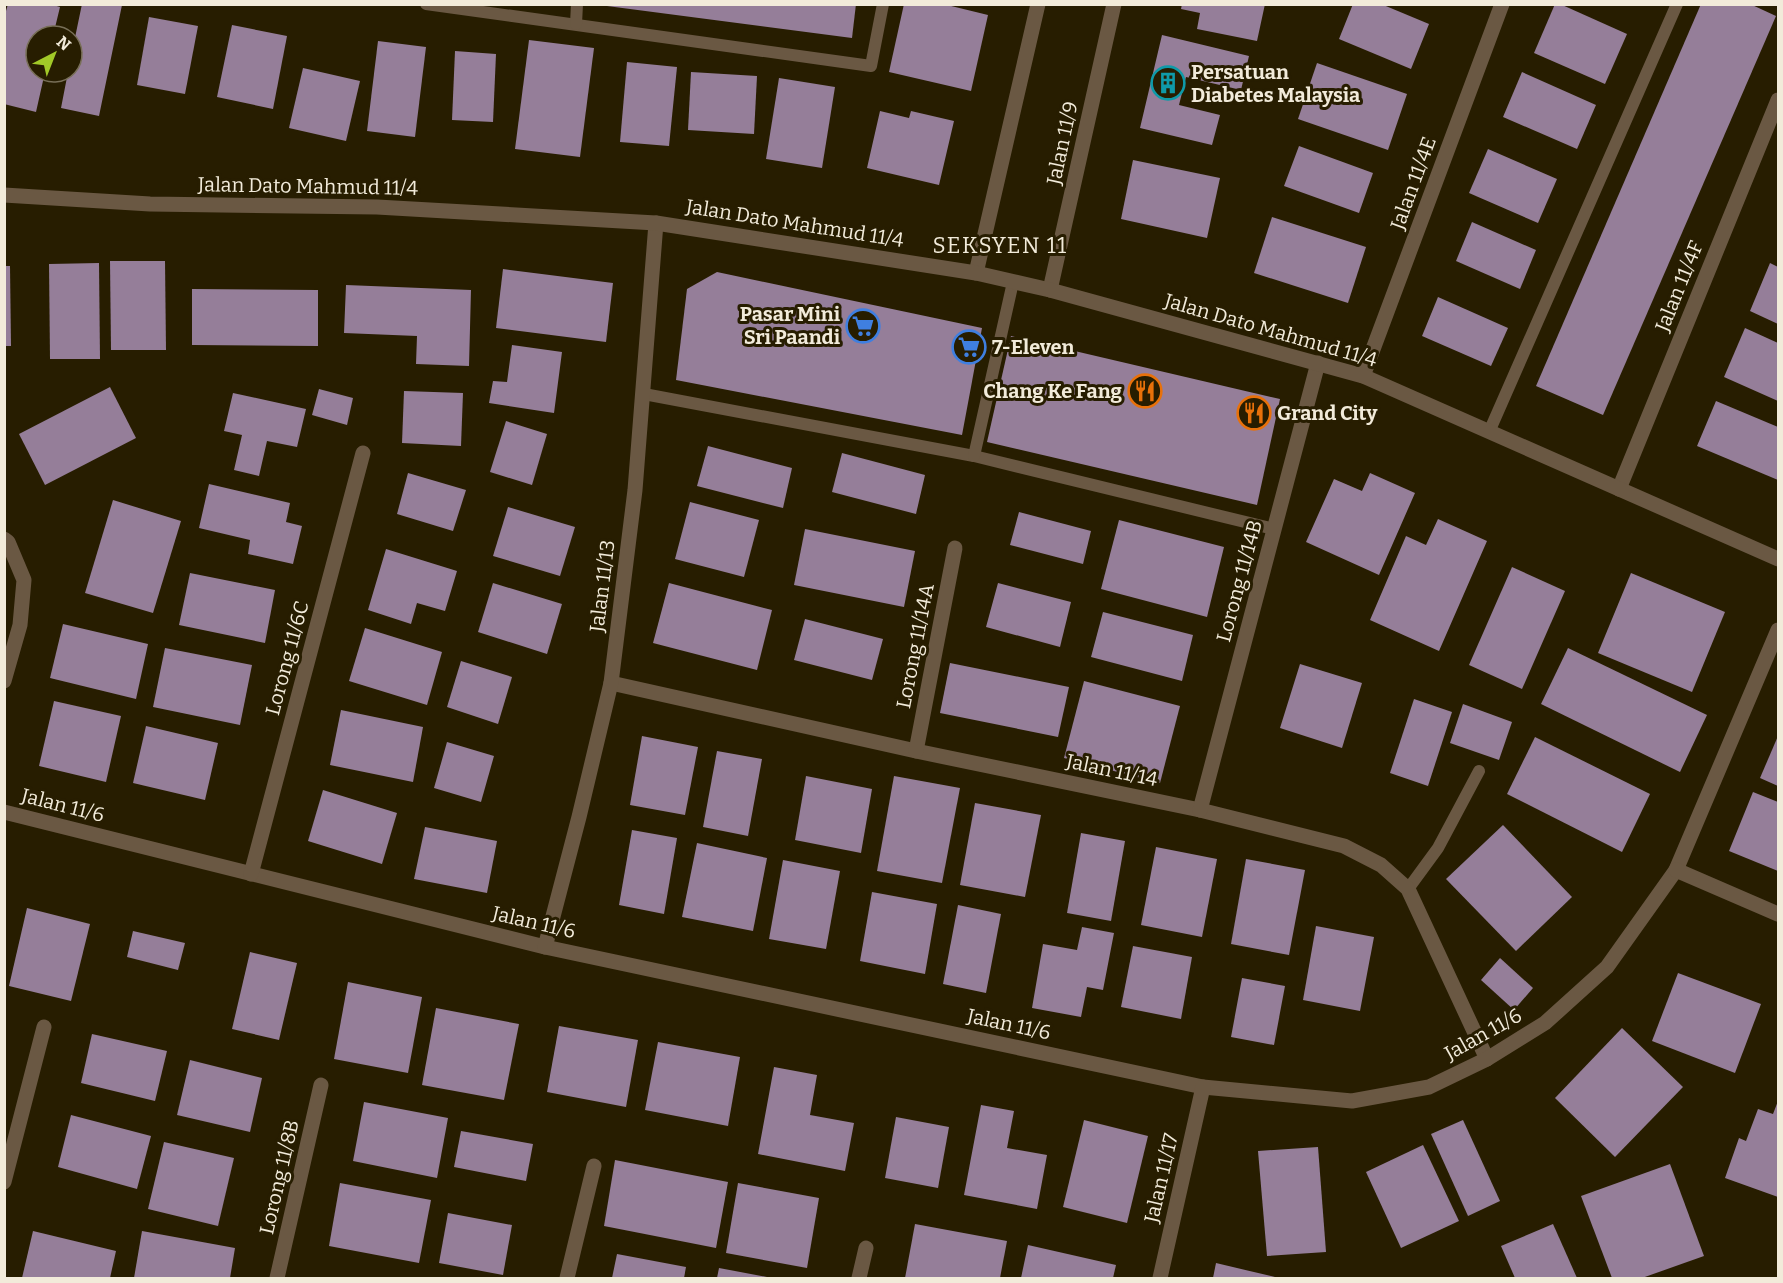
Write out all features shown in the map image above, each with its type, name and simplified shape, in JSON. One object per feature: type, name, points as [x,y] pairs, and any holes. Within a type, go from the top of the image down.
[{"type":"street","points":[[976,273],[1038,4]]},
{"type":"street","name":"Jalan 11/9","points":[[1050,290],[1114,4]]},
{"type":"street","name":"Jalan 11/4E","points":[[1363,376],[1502,4]]},
{"type":"street","name":"Jalan 11/4F","points":[[1618,489],[1779,100]]},
{"type":"street","name":"Jalan Dato Mahmud 11/4","points":[[4,195],[150,204],[377,207],[656,223],[976,273],[1050,290],[1363,376],[1779,559]]},
{"type":"street","name":"Jalan 11/13","points":[[545,947],[611,683],[635,490],[656,223]]},
{"type":"street","name":"Lorong 11/14B","points":[[1200,810],[1318,363]]},
{"type":"street","name":"Lorong 11/6C","points":[[251,874],[363,453]]},
{"type":"street","points":[[4,539],[8,542],[24,580],[20,624],[4,681]]},
{"type":"street","name":"Lorong 11/14A","points":[[916,751],[955,548]]},
{"type":"street","name":"Jalan 11/6","points":[[4,812],[545,947],[1203,1087],[1352,1101],[1429,1087],[1487,1059],[1545,1023],[1606,967],[1676,870],[1779,630]]},
{"type":"street","name":"Jalan 11/14","points":[[611,683],[916,751],[1200,810],[1344,846],[1381,865],[1408,889],[1487,1059]]},
{"type":"street","points":[[1676,870],[1779,914]]},
{"type":"street","points":[[4,1182],[44,1027]]},
{"type":"street","name":"Lorong 11/8B","points":[[277,1278],[321,1085]]},
{"type":"street","name":"Jalan 11/17","points":[[1160,1278],[1203,1087]]},
{"type":"street","points":[[567,1278],[594,1166]]},
{"type":"street","points":[[859,1278],[866,1248]]},
{"type":"lane","points":[[426,4],[871,66],[883,4]]},
{"type":"lane","points":[[576,24],[577,4]]},
{"type":"lane","points":[[1489,432],[1677,4]]},
{"type":"lane","points":[[974,456],[1013,282]]},
{"type":"lane","points":[[644,394],[974,456],[1274,529]]},
{"type":"lane","points":[[1408,889],[1438,848],[1479,771]]},
{"type":"building","points":[[8,4],[50,4],[60,7],[56,24],[24,24],[24,84],[42,84],[36,112],[4,104],[4,18]]},
{"type":"building","points":[[82,4],[122,5],[99,116],[61,108],[66,84],[84,84],[84,24],[78,24]]},
{"type":"building","points":[[607,4],[856,4],[852,38],[607,6]]},
{"type":"building","points":[[904,4],[943,4],[988,15],[971,91],[889,72]]},
{"type":"building","points":[[1182,4],[1265,4],[1257,41],[1197,29],[1200,13],[1181,9]]},
{"type":"building","points":[[1353,4],[1381,4],[1429,24],[1411,69],[1339,39]]},
{"type":"building","points":[[1555,4],[1560,4],[1627,34],[1605,84],[1534,53]]},
{"type":"building","points":[[1701,4],[1750,4],[1776,16],[1603,415],[1536,386]]},
{"type":"building","points":[[149,17],[198,26],[185,94],[137,85]]},
{"type":"building","points":[[232,25],[287,36],[273,109],[217,97]]},
{"type":"building","name":"Persatuan Diabetes Malaysia","points":[[1162,35],[1249,56],[1241,90],[1186,77],[1179,105],[1220,115],[1212,145],[1140,128]]},
{"type":"building","points":[[529,40],[594,48],[580,157],[515,149]]},
{"type":"building","points":[[378,41],[426,47],[415,137],[367,131]]},
{"type":"building","points":[[455,51],[496,54],[493,122],[452,120]]},
{"type":"building","points":[[627,62],[677,67],[669,146],[620,142]]},
{"type":"building","points":[[1317,63],[1407,94],[1388,150],[1298,119]]},
{"type":"building","points":[[303,68],[360,81],[346,141],[289,128]]},
{"type":"building","points":[[691,72],[757,76],[754,134],[688,130]]},
{"type":"building","points":[[1522,72],[1596,105],[1577,149],[1503,117]]},
{"type":"building","points":[[779,78],[835,87],[822,168],[766,159]]},
{"type":"building","points":[[880,111],[909,118],[911,111],[954,121],[939,185],[867,168]]},
{"type":"building","points":[[1299,146],[1373,173],[1359,213],[1284,186]]},
{"type":"building","points":[[1488,149],[1557,179],[1538,223],[1469,193]]},
{"type":"building","points":[[1133,160],[1220,178],[1207,238],[1121,219]]},
{"type":"building","points":[[1272,217],[1366,247],[1348,303],[1254,273]]},
{"type":"building","points":[[1472,222],[1536,250],[1520,289],[1456,261]]},
{"type":"building","points":[[110,261],[165,261],[166,350],[111,350]]},
{"type":"building","points":[[99,263],[100,359],[50,359],[49,264]]},
{"type":"building","points":[[1770,263],[1778,267],[1778,324],[1750,311]]},
{"type":"building","points":[[4,266],[10,266],[11,346],[4,346]]},
{"type":"building","points":[[503,269],[613,283],[606,342],[496,328]]},
{"type":"building","points":[[717,272],[982,328],[962,435],[676,380],[687,289]]},
{"type":"building","points":[[346,285],[471,290],[469,366],[416,364],[417,336],[344,333]]},
{"type":"building","points":[[192,289],[318,290],[318,346],[192,345]]},
{"type":"building","points":[[1438,297],[1508,328],[1491,366],[1422,336]]},
{"type":"building","points":[[1745,328],[1778,343],[1778,401],[1724,377]]},
{"type":"building","points":[[1011,336],[1280,399],[1257,505],[987,442]]},
{"type":"building","points":[[512,345],[562,352],[554,413],[489,403],[493,381],[507,382]]},
{"type":"building","points":[[110,387],[136,438],[45,485],[19,434]]},
{"type":"building","points":[[319,389],[353,398],[347,425],[312,415]]},
{"type":"building","points":[[404,391],[463,393],[461,446],[402,443]]},
{"type":"building","points":[[233,393],[306,409],[297,447],[267,441],[259,476],[234,470],[242,435],[224,431]]},
{"type":"building","points":[[1716,401],[1778,427],[1778,480],[1697,446]]},
{"type":"building","points":[[506,421],[547,434],[532,485],[490,472]]},
{"type":"building","points":[[708,446],[792,468],[783,508],[697,486]]},
{"type":"building","points":[[842,453],[925,475],[916,514],[832,492]]},
{"type":"building","points":[[408,473],[466,490],[453,531],[397,514]]},
{"type":"building","points":[[1370,473],[1415,493],[1379,575],[1306,542],[1334,479],[1362,491]]},
{"type":"building","points":[[209,484],[290,503],[286,522],[302,526],[293,564],[248,554],[250,540],[199,528]]},
{"type":"building","points":[[113,500],[181,521],[153,613],[85,593]]},
{"type":"building","points":[[690,502],[759,520],[744,577],[675,559]]},
{"type":"building","points":[[508,507],[575,527],[560,576],[493,556]]},
{"type":"building","points":[[1019,512],[1091,531],[1083,564],[1010,545]]},
{"type":"building","points":[[1438,519],[1487,541],[1439,651],[1370,620],[1406,536],[1426,545]]},
{"type":"building","points":[[1119,520],[1224,547],[1207,617],[1101,589]]},
{"type":"building","points":[[805,529],[915,551],[904,607],[794,585]]},
{"type":"building","points":[[386,549],[457,571],[445,611],[417,603],[411,624],[368,610]]},
{"type":"building","points":[[1512,567],[1565,591],[1522,689],[1469,665]]},
{"type":"building","points":[[190,573],[275,590],[265,643],[179,625]]},
{"type":"building","points":[[1631,573],[1725,612],[1692,692],[1598,653]]},
{"type":"building","points":[[493,583],[562,604],[547,654],[478,632]]},
{"type":"building","points":[[669,583],[772,610],[757,670],[653,643]]},
{"type":"building","points":[[998,583],[1071,602],[1060,647],[986,627]]},
{"type":"building","points":[[1103,612],[1193,635],[1182,681],[1091,657]]},
{"type":"building","points":[[805,619],[883,639],[872,680],[794,660]]},
{"type":"building","points":[[63,624],[148,644],[136,699],[50,678]]},
{"type":"building","points":[[365,628],[442,652],[427,705],[349,681]]},
{"type":"building","points":[[165,648],[252,665],[240,725],[153,707]]},
{"type":"building","points":[[1568,648],[1707,715],[1680,772],[1541,704]]},
{"type":"building","points":[[461,661],[512,677],[498,724],[447,707]]},
{"type":"building","points":[[950,663],[1069,687],[1058,737],[940,713]]},
{"type":"building","points":[[1300,664],[1362,683],[1342,748],[1280,728]]},
{"type":"building","points":[[1084,681],[1180,706],[1160,783],[1064,758]]},
{"type":"building","points":[[1414,699],[1452,712],[1428,786],[1390,773]]},
{"type":"building","points":[[54,701],[121,716],[106,782],[39,766]]},
{"type":"building","points":[[1463,704],[1512,722],[1499,760],[1450,743]]},
{"type":"building","points":[[341,710],[423,727],[413,782],[330,765]]},
{"type":"building","points":[[146,726],[218,743],[205,800],[133,783]]},
{"type":"building","points":[[642,736],[698,747],[685,815],[630,805]]},
{"type":"building","points":[[1778,736],[1778,786],[1760,778]]},
{"type":"building","points":[[1535,737],[1650,794],[1622,852],[1507,794]]},
{"type":"building","points":[[447,742],[494,756],[481,802],[434,788]]},
{"type":"building","points":[[717,751],[762,759],[748,836],[703,827]]},
{"type":"building","points":[[806,776],[872,789],[861,853],[795,840]]},
{"type":"building","points":[[894,776],[960,788],[942,883],[877,871]]},
{"type":"building","points":[[323,790],[397,813],[382,864],[308,841]]},
{"type":"building","points":[[1753,792],[1778,802],[1778,871],[1729,851]]},
{"type":"building","points":[[975,803],[1041,815],[1025,897],[960,885]]},
{"type":"building","points":[[1503,825],[1572,897],[1516,951],[1446,879]]},
{"type":"building","points":[[425,827],[497,841],[487,893],[414,879]]},
{"type":"building","points":[[632,830],[677,838],[664,914],[619,905]]},
{"type":"building","points":[[1081,833],[1125,841],[1111,921],[1067,913]]},
{"type":"building","points":[[697,843],[767,858],[753,931],[682,917]]},
{"type":"building","points":[[1156,847],[1217,859],[1202,937],[1141,925]]},
{"type":"building","points":[[1246,859],[1305,870],[1289,955],[1231,944]]},
{"type":"building","points":[[783,860],[840,871],[826,949],[769,939]]},
{"type":"building","points":[[872,892],[937,904],[925,974],[860,961]]},
{"type":"building","points":[[958,905],[1001,914],[986,993],[943,984]]},
{"type":"building","points":[[27,908],[90,924],[71,1001],[9,986]]},
{"type":"building","points":[[1316,926],[1374,937],[1360,1011],[1303,1000]]},
{"type":"building","points":[[1082,927],[1114,933],[1103,990],[1087,987],[1081,1017],[1032,1008],[1043,944],[1077,950]]},
{"type":"building","points":[[133,931],[185,943],[178,970],[127,957]]},
{"type":"building","points":[[1133,946],[1192,957],[1181,1019],[1121,1007]]},
{"type":"building","points":[[250,952],[297,963],[279,1040],[232,1029]]},
{"type":"building","points":[[1500,958],[1533,988],[1514,1010],[1481,980]]},
{"type":"building","points":[[1678,973],[1761,1004],[1735,1073],[1652,1041]]},
{"type":"building","points":[[1242,978],[1285,986],[1274,1045],[1231,1037]]},
{"type":"building","points":[[348,982],[422,997],[408,1073],[334,1059]]},
{"type":"building","points":[[436,1008],[519,1024],[504,1100],[422,1085]]},
{"type":"building","points":[[559,1026],[638,1040],[626,1107],[547,1092]]},
{"type":"building","points":[[1622,1028],[1683,1087],[1615,1157],[1555,1098]]},
{"type":"building","points":[[92,1034],[167,1051],[155,1101],[81,1083]]},
{"type":"building","points":[[658,1042],[740,1057],[728,1126],[645,1110]]},
{"type":"building","points":[[190,1060],[262,1078],[250,1132],[177,1115]]},
{"type":"building","points":[[774,1067],[817,1075],[810,1115],[854,1123],[845,1171],[758,1154]]},
{"type":"building","points":[[1778,1101],[1778,1197],[1725,1178],[1739,1138],[1746,1141],[1758,1109],[1773,1114]]},
{"type":"building","points":[[364,1102],[448,1118],[437,1178],[353,1161]]},
{"type":"building","points":[[981,1105],[1014,1111],[1007,1148],[1047,1155],[1037,1209],[964,1195]]},
{"type":"building","points":[[71,1115],[151,1136],[137,1189],[58,1167]]},
{"type":"building","points":[[896,1117],[949,1127],[938,1188],[885,1178]]},
{"type":"building","points":[[1084,1120],[1148,1136],[1127,1223],[1063,1207]]},
{"type":"building","points":[[1463,1120],[1500,1201],[1468,1216],[1431,1134]]},
{"type":"building","points":[[461,1131],[533,1144],[526,1181],[454,1167]]},
{"type":"building","points":[[164,1142],[234,1158],[218,1226],[148,1209]]},
{"type":"building","points":[[1423,1145],[1459,1221],[1401,1248],[1366,1172]]},
{"type":"building","points":[[1318,1147],[1326,1252],[1267,1256],[1258,1151]]},
{"type":"building","points":[[615,1160],[728,1182],[716,1248],[604,1226]]},
{"type":"building","points":[[1670,1164],[1704,1256],[1642,1278],[1612,1278],[1581,1196]]},
{"type":"building","points":[[340,1183],[431,1200],[419,1263],[329,1246]]},
{"type":"building","points":[[738,1183],[819,1198],[807,1268],[726,1253]]},
{"type":"building","points":[[448,1213],[512,1225],[503,1275],[439,1263]]},
{"type":"building","points":[[915,1224],[1007,1241],[1000,1278],[905,1278]]},
{"type":"building","points":[[1553,1224],[1577,1278],[1515,1278],[1501,1246]]},
{"type":"building","points":[[33,1231],[116,1251],[110,1278],[22,1278]]},
{"type":"building","points":[[142,1231],[235,1248],[230,1278],[134,1278]]},
{"type":"building","points":[[1028,1245],[1116,1265],[1113,1278],[1021,1278]]},
{"type":"building","points":[[617,1254],[686,1267],[684,1278],[612,1278]]},
{"type":"building","points":[[1216,1263],[1279,1278],[1213,1278]]},
{"type":"building","points":[[719,1268],[767,1277],[717,1278]]},
{"type":"place","name":"Persatuan Diabetes Malaysia","points":[[1168,83]]},
{"type":"place","name":"Pasar Mini Sri Paandi","points":[[863,326]]},
{"type":"place","name":"7-Eleven","points":[[969,347]]},
{"type":"place","name":"Chang Ke Fang","points":[[1145,391]]},
{"type":"place","name":"Grand City","points":[[1254,413]]},
{"type":"district","name":"SEKSYEN 11","points":[[1000,245]]}]
